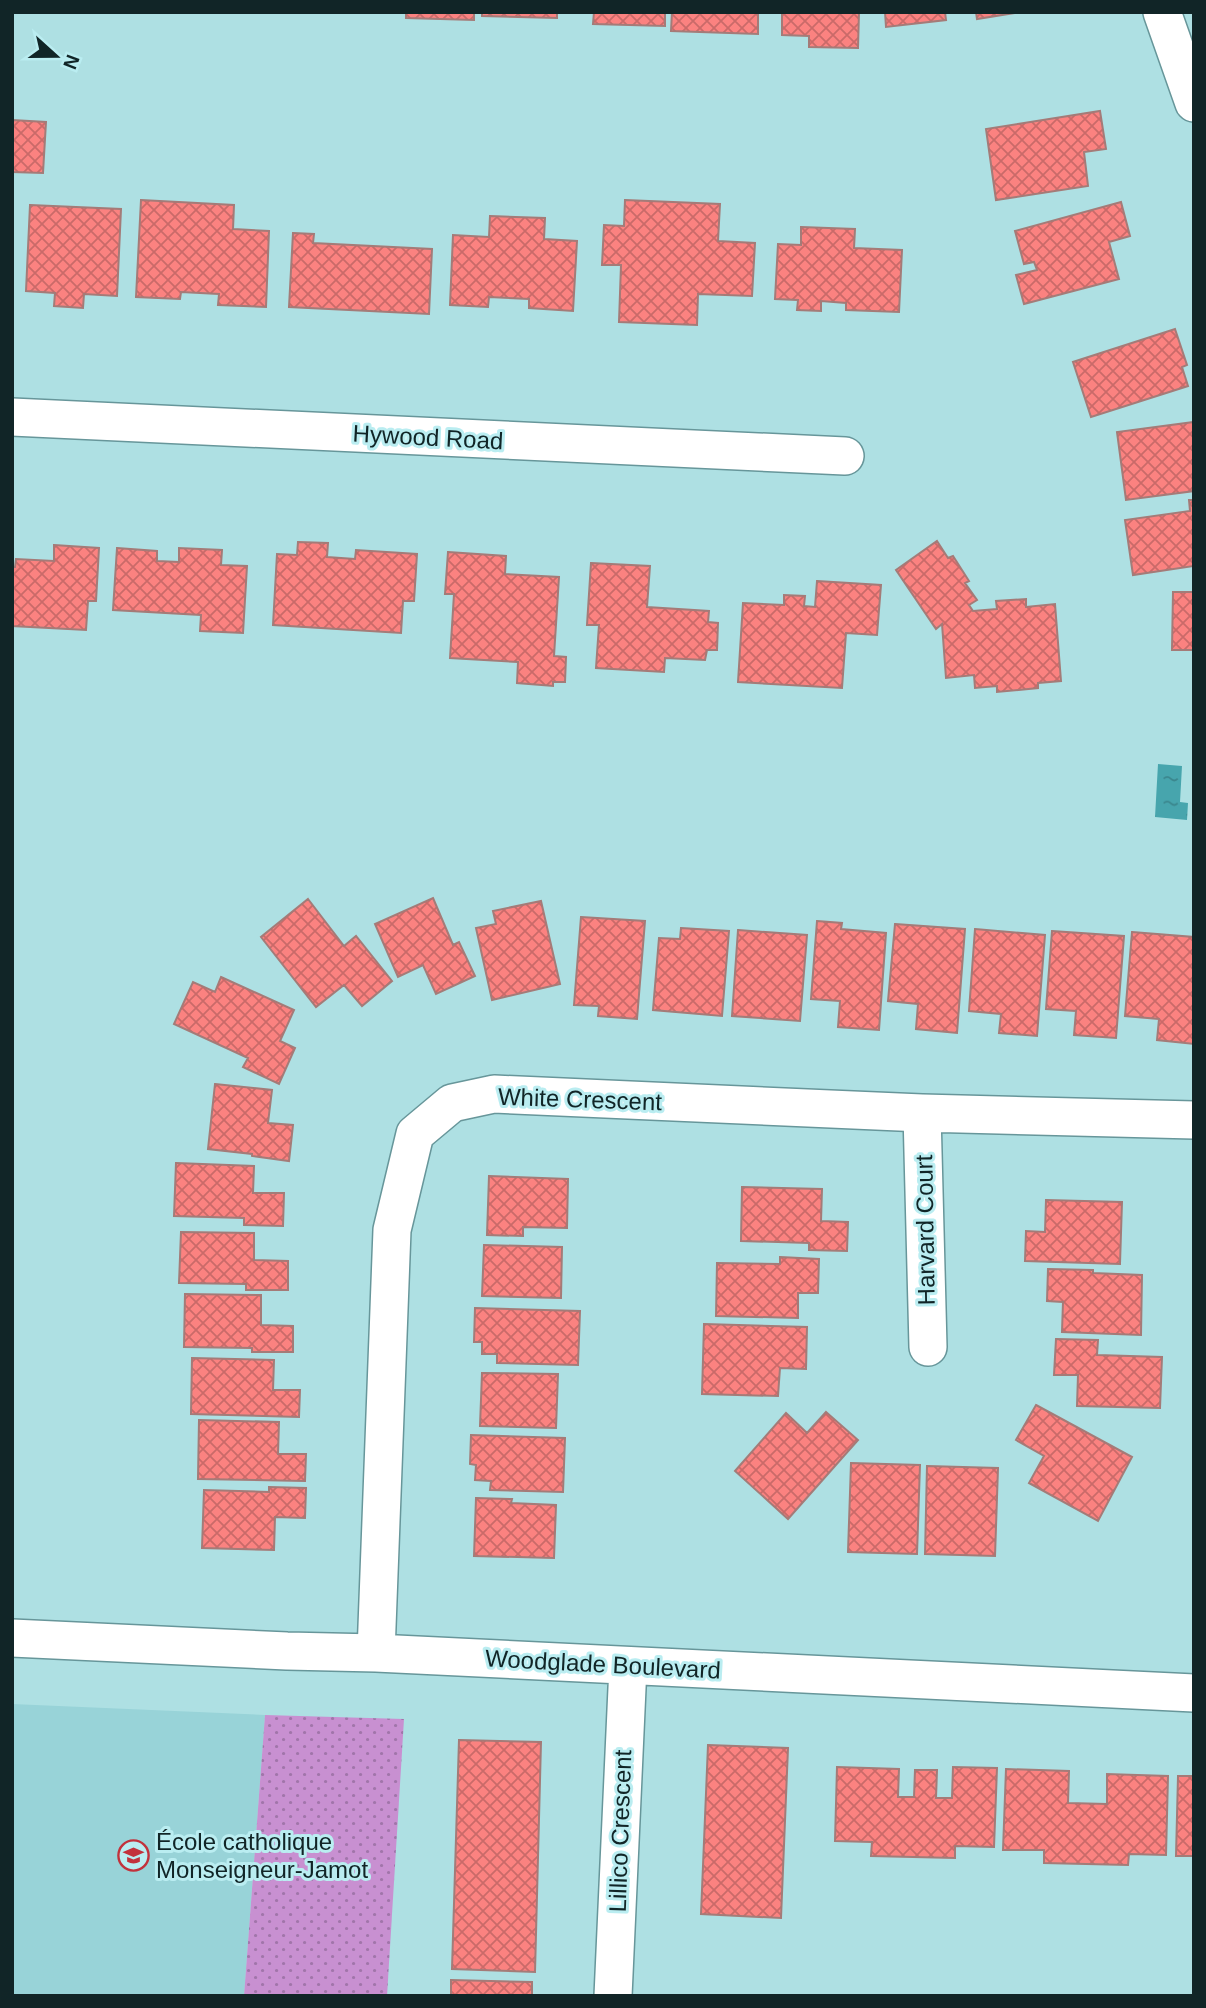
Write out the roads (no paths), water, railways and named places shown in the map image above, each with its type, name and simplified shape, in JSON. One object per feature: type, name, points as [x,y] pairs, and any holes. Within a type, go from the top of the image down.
[{"type":"street","points":[[1162,12],[1194,103]]},
{"type":"street","name":"Hywood Road","points":[[12,417],[845,456]]},
{"type":"street","name":"White Crescent","points":[[376,1653],[392,1230],[415,1134],[452,1103],[494,1094],[922,1113],[1194,1120]]},
{"type":"street","name":"Harvard Court","points":[[922,1113],[928,1347]]},
{"type":"street","name":"Woodglade Boulevard","points":[[12,1638],[1194,1693]]},
{"type":"street","name":"Lillico Crescent","points":[[613,1996],[628,1666]]},
{"type":"water","points":[[1158,764],[1182,766],[1180,802],[1188,803],[1187,820],[1155,817]]},
{"type":"place","name":"École catholique Monseigneur-Jamot","points":[[133,1855]]}]
